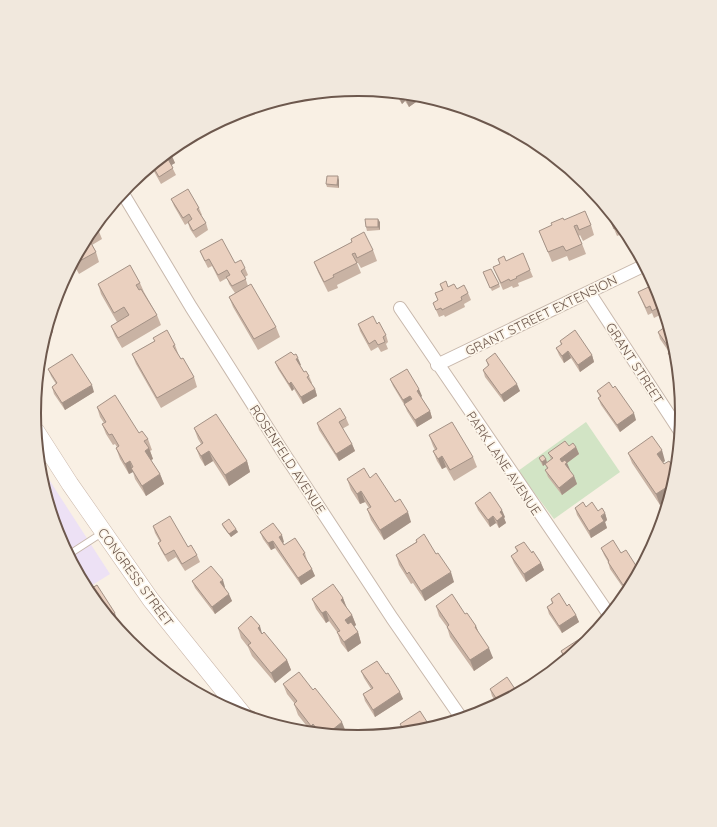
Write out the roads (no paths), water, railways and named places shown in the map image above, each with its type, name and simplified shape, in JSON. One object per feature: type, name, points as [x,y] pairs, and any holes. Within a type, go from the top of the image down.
[{"type":"main road","name":"CONGRESS STREET","points":[[43,441],[70,484],[151,600],[237,707]]},
{"type":"street","name":"ROSENFELD AVENUE","points":[[126,198],[191,307],[282,450],[392,618],[458,715]]},
{"type":"street","name":"GRANT STREET EXTENSION","points":[[438,365],[640,267]]},
{"type":"street","name":"GRANT STREET","points":[[589,292],[675,425]]},
{"type":"street","name":"PARK LANE AVENUE","points":[[400,308],[607,611]]},
{"type":"lane","points":[[73,552],[103,532]]}]
